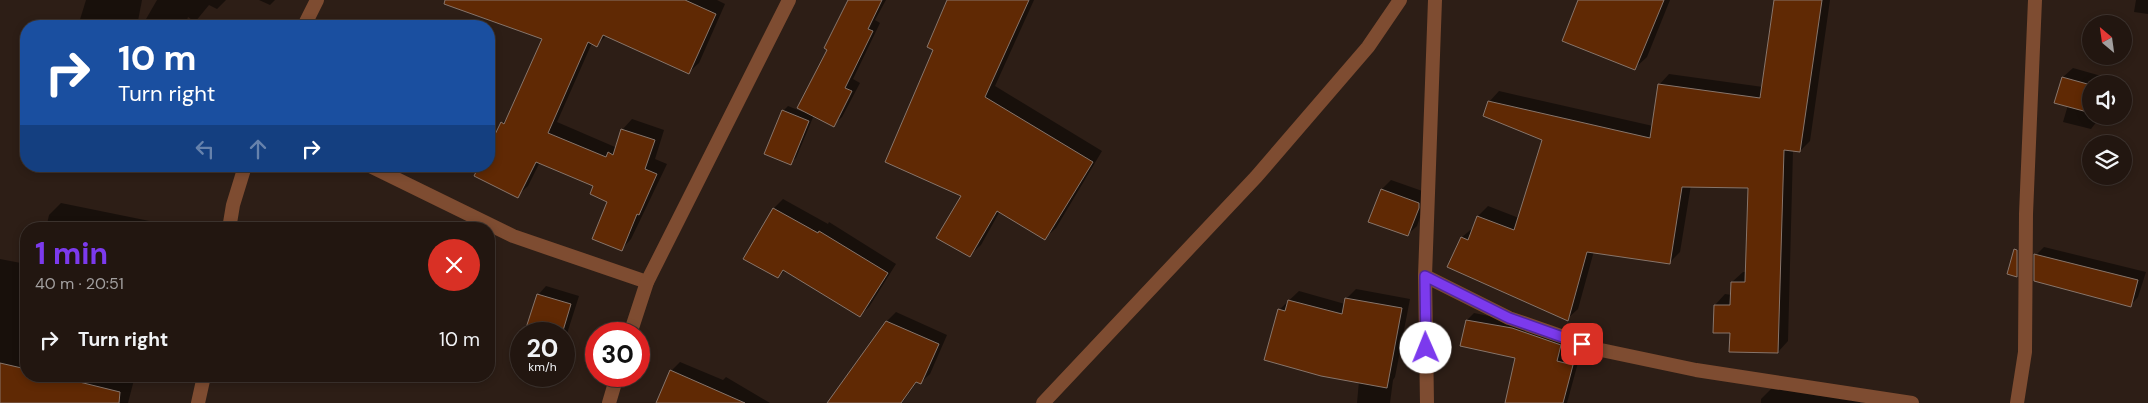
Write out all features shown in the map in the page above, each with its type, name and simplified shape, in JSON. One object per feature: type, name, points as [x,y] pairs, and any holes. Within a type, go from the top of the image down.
[{"type":"street","points":[[307,20],[317,0]]},
{"type":"street","points":[[634,322],[647,282],[789,0]]},
{"type":"street","points":[[1044,403],[1256,177],[1368,47],[1400,0]]},
{"type":"street","points":[[1427,403],[1425,276],[1435,0]]},
{"type":"street","points":[[2017,403],[2025,352],[2026,214],[2034,0]]},
{"type":"street","points":[[230,222],[233,205],[243,172]]},
{"type":"street","points":[[382,172],[484,222]]},
{"type":"street","points":[[495,227],[513,236],[647,282]]},
{"type":"street","points":[[1425,276],[1509,318],[1601,350],[1696,370],[1912,403]]},
{"type":"street","points":[[198,403],[203,382]]},
{"type":"street","points":[[609,403],[614,387]]},
{"type":"building","points":[[445,0],[685,0],[716,14],[689,74],[603,35],[597,47],[588,42],[548,133],[606,157],[608,152],[613,155],[621,129],[655,140],[645,169],[657,174],[639,215],[637,214],[622,251],[592,239],[607,202],[590,194],[593,186],[536,162],[518,198],[474,176],[476,172],[495,172],[495,134],[501,122],[504,124],[542,39],[495,22],[495,20],[489,20],[444,4]]},
{"type":"building","points":[[848,0],[882,0],[868,29],[873,31],[845,88],[852,91],[834,127],[797,108],[827,50],[824,48]]},
{"type":"building","points":[[947,0],[1029,0],[985,97],[1093,162],[1045,240],[997,211],[970,257],[936,238],[961,196],[885,162],[933,50],[927,47]]},
{"type":"building","points":[[1578,0],[1664,0],[1635,70],[1562,41]]},
{"type":"building","points":[[1774,0],[1822,0],[1800,152],[1784,150],[1778,353],[1729,352],[1730,333],[1713,333],[1714,305],[1730,305],[1731,282],[1745,282],[1748,188],[1682,187],[1670,264],[1587,252],[1568,321],[1447,267],[1461,237],[1468,240],[1477,216],[1514,230],[1542,140],[1483,116],[1488,101],[1650,138],[1658,84],[1760,98]]},
{"type":"building","points":[[2062,77],[2082,83],[2082,111],[2054,103]]},
{"type":"building","points":[[782,110],[809,121],[791,165],[764,154]]},
{"type":"building","points":[[1381,189],[1419,203],[1419,208],[1408,236],[1368,222]]},
{"type":"building","points":[[773,208],[818,233],[819,231],[888,273],[860,317],[783,270],[778,278],[743,259]]},
{"type":"building","points":[[2014,249],[2017,250],[2017,277],[2007,274]]},
{"type":"building","points":[[2034,254],[2138,280],[2131,307],[2034,281]]},
{"type":"building","points":[[537,294],[571,304],[566,322],[528,322]]},
{"type":"building","points":[[1345,298],[1402,308],[1387,388],[1321,376],[1264,360],[1278,309],[1285,311],[1288,300],[1342,314]]},
{"type":"building","points":[[1466,320],[1512,328],[1561,345],[1557,361],[1573,365],[1563,403],[1505,403],[1515,358],[1460,346]]},
{"type":"building","points":[[886,321],[939,344],[921,384],[916,382],[901,403],[827,403]]},
{"type":"building","points":[[0,363],[20,368],[20,382],[79,382],[120,392],[119,403],[0,403]]},
{"type":"building","points":[[670,370],[745,403],[656,403]]},
{"type":"route","points":[[1426,348],[1425,276],[1509,318],[1582,344]]}]
